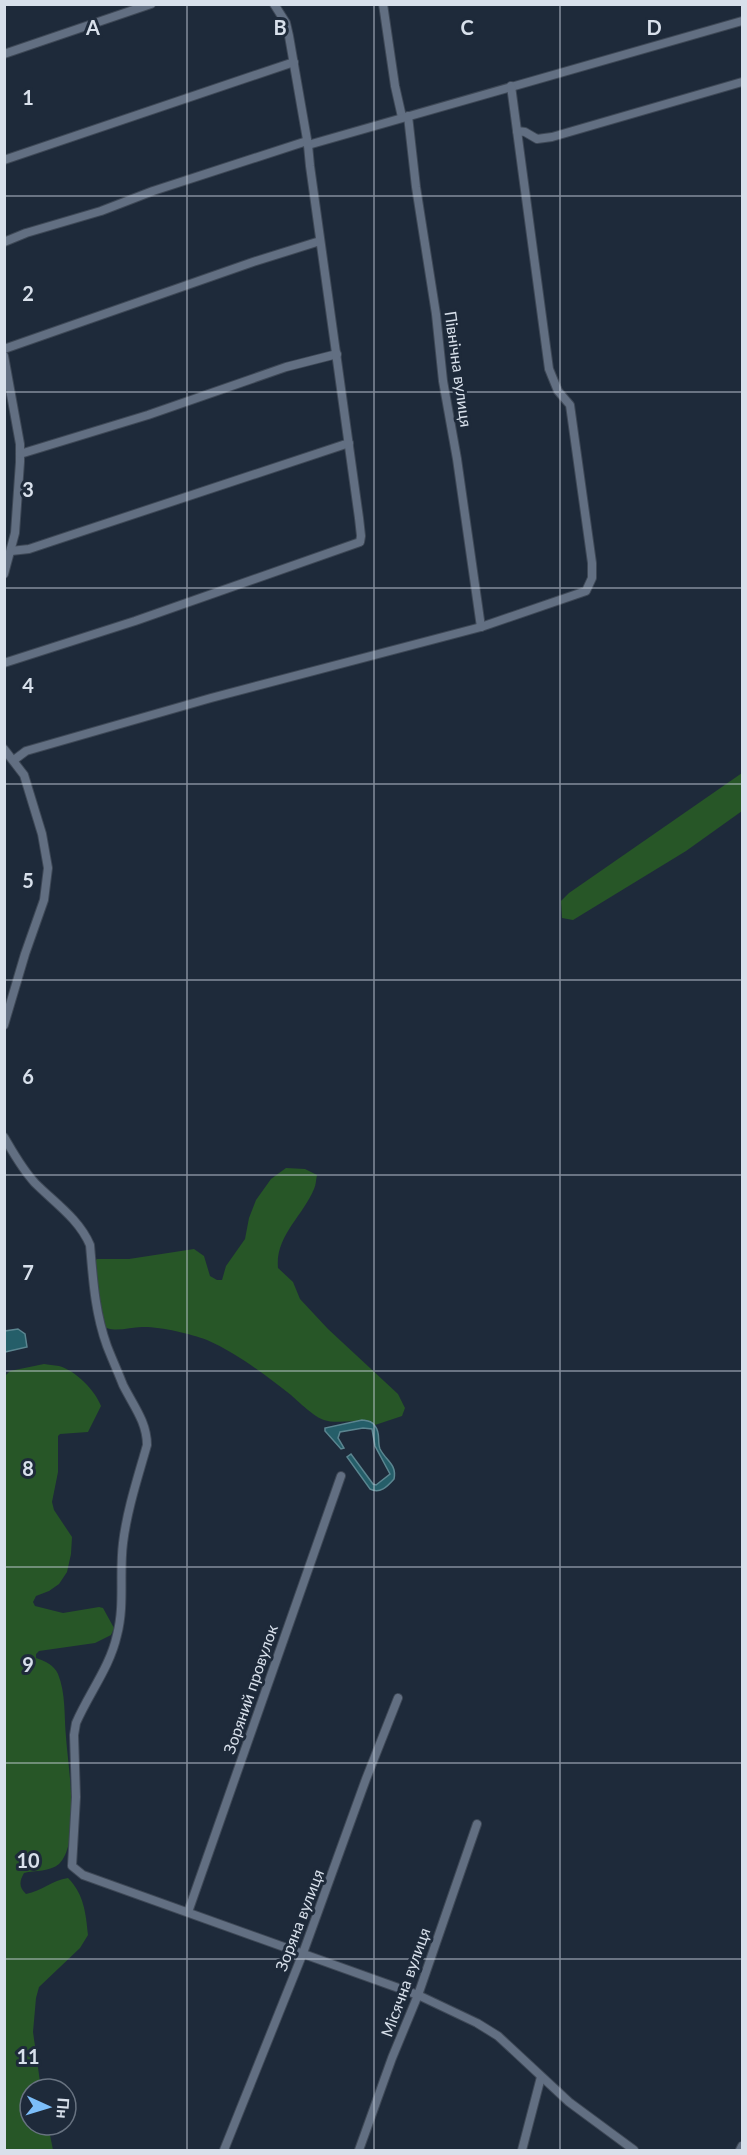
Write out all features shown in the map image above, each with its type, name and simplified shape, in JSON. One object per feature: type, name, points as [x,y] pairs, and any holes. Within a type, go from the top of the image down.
[{"type":"street","points":[[4,54],[152,4]]},
{"type":"street","points":[[4,663],[135,621],[360,542],[349,443],[308,143],[286,23],[274,4]]},
{"type":"street","name":"Північна вулиця","points":[[383,4],[392,69],[405,117],[436,314],[443,381],[457,459],[481,627]]},
{"type":"street","points":[[4,242],[101,211],[153,191],[308,143],[324,142],[742,21]]},
{"type":"street","points":[[4,160],[294,62]]},
{"type":"street","points":[[517,131],[525,132],[537,139],[552,137],[742,82]]},
{"type":"street","points":[[14,760],[26,751],[211,698],[481,627],[586,591],[592,578],[570,405],[558,391],[549,369],[511,86]]},
{"type":"street","points":[[4,349],[253,262],[320,242]]},
{"type":"street","points":[[20,454],[132,420],[286,367],[337,354]]},
{"type":"street","points":[[4,356],[19,433],[20,454],[15,533],[4,574]]},
{"type":"street","points":[[11,551],[50,542],[349,443]]},
{"type":"street","points":[[4,749],[24,775],[37,813],[48,868],[44,900],[4,1025]]},
{"type":"street","points":[[4,1137],[24,1170],[72,1217],[86,1236],[90,1245],[96,1310],[123,1385],[145,1427],[147,1445],[128,1516],[121,1567],[121,1607],[113,1650],[82,1709],[75,1729],[76,1797],[72,1866],[83,1875],[418,1995],[477,2023],[498,2036],[589,2119],[634,2151]]},
{"type":"street","name":"Зоряний провулок","points":[[188,1912],[341,1476]]},
{"type":"street","name":"Зоряна вулиця","points":[[224,2151],[303,1953],[398,1698]]},
{"type":"street","name":"Місячна вулиця","points":[[359,2151],[392,2058],[418,1995],[477,1824]]},
{"type":"street","points":[[522,2151],[542,2077]]},
{"type":"street","points":[[740,2151],[742,2146]]},
{"type":"green space","points":[[742,773],[742,811],[686,851],[573,920],[562,918],[561,901],[569,893]]},
{"type":"green space","points":[[286,1168],[305,1169],[317,1175],[315,1187],[309,1199],[285,1236],[278,1257],[278,1268],[293,1282],[300,1299],[328,1329],[398,1394],[405,1408],[402,1416],[375,1425],[369,1421],[324,1420],[311,1413],[250,1365],[207,1340],[159,1328],[110,1329],[96,1319],[93,1312],[91,1286],[93,1262],[97,1259],[129,1259],[194,1249],[204,1256],[210,1276],[222,1280],[226,1266],[245,1239],[249,1218],[256,1200],[271,1179]]},
{"type":"green space","points":[[44,1364],[65,1368],[84,1382],[101,1406],[88,1432],[58,1436],[58,1472],[52,1502],[54,1510],[72,1537],[71,1554],[67,1572],[59,1584],[36,1596],[33,1602],[35,1606],[63,1613],[103,1608],[114,1628],[111,1635],[95,1643],[39,1651],[36,1654],[36,1658],[54,1668],[61,1682],[72,1804],[70,1839],[66,1854],[59,1864],[47,1870],[24,1873],[20,1884],[26,1894],[68,1878],[81,1898],[88,1935],[80,1948],[39,1987],[33,2032],[39,2077],[18,2077],[18,2137],[50,2137],[53,2150],[5,2150],[4,1377],[10,1371]]},
{"type":"shaded area","points":[[18,1329],[25,1334],[27,1347],[5,1352],[5,1331]]},
{"type":"shaded area","points":[[362,1420],[374,1424],[380,1449],[394,1470],[394,1479],[380,1490],[370,1489],[347,1457],[351,1454],[373,1484],[376,1485],[390,1474],[375,1446],[372,1429],[363,1428],[340,1432],[338,1438],[344,1448],[341,1449],[325,1431],[325,1428]]}]
